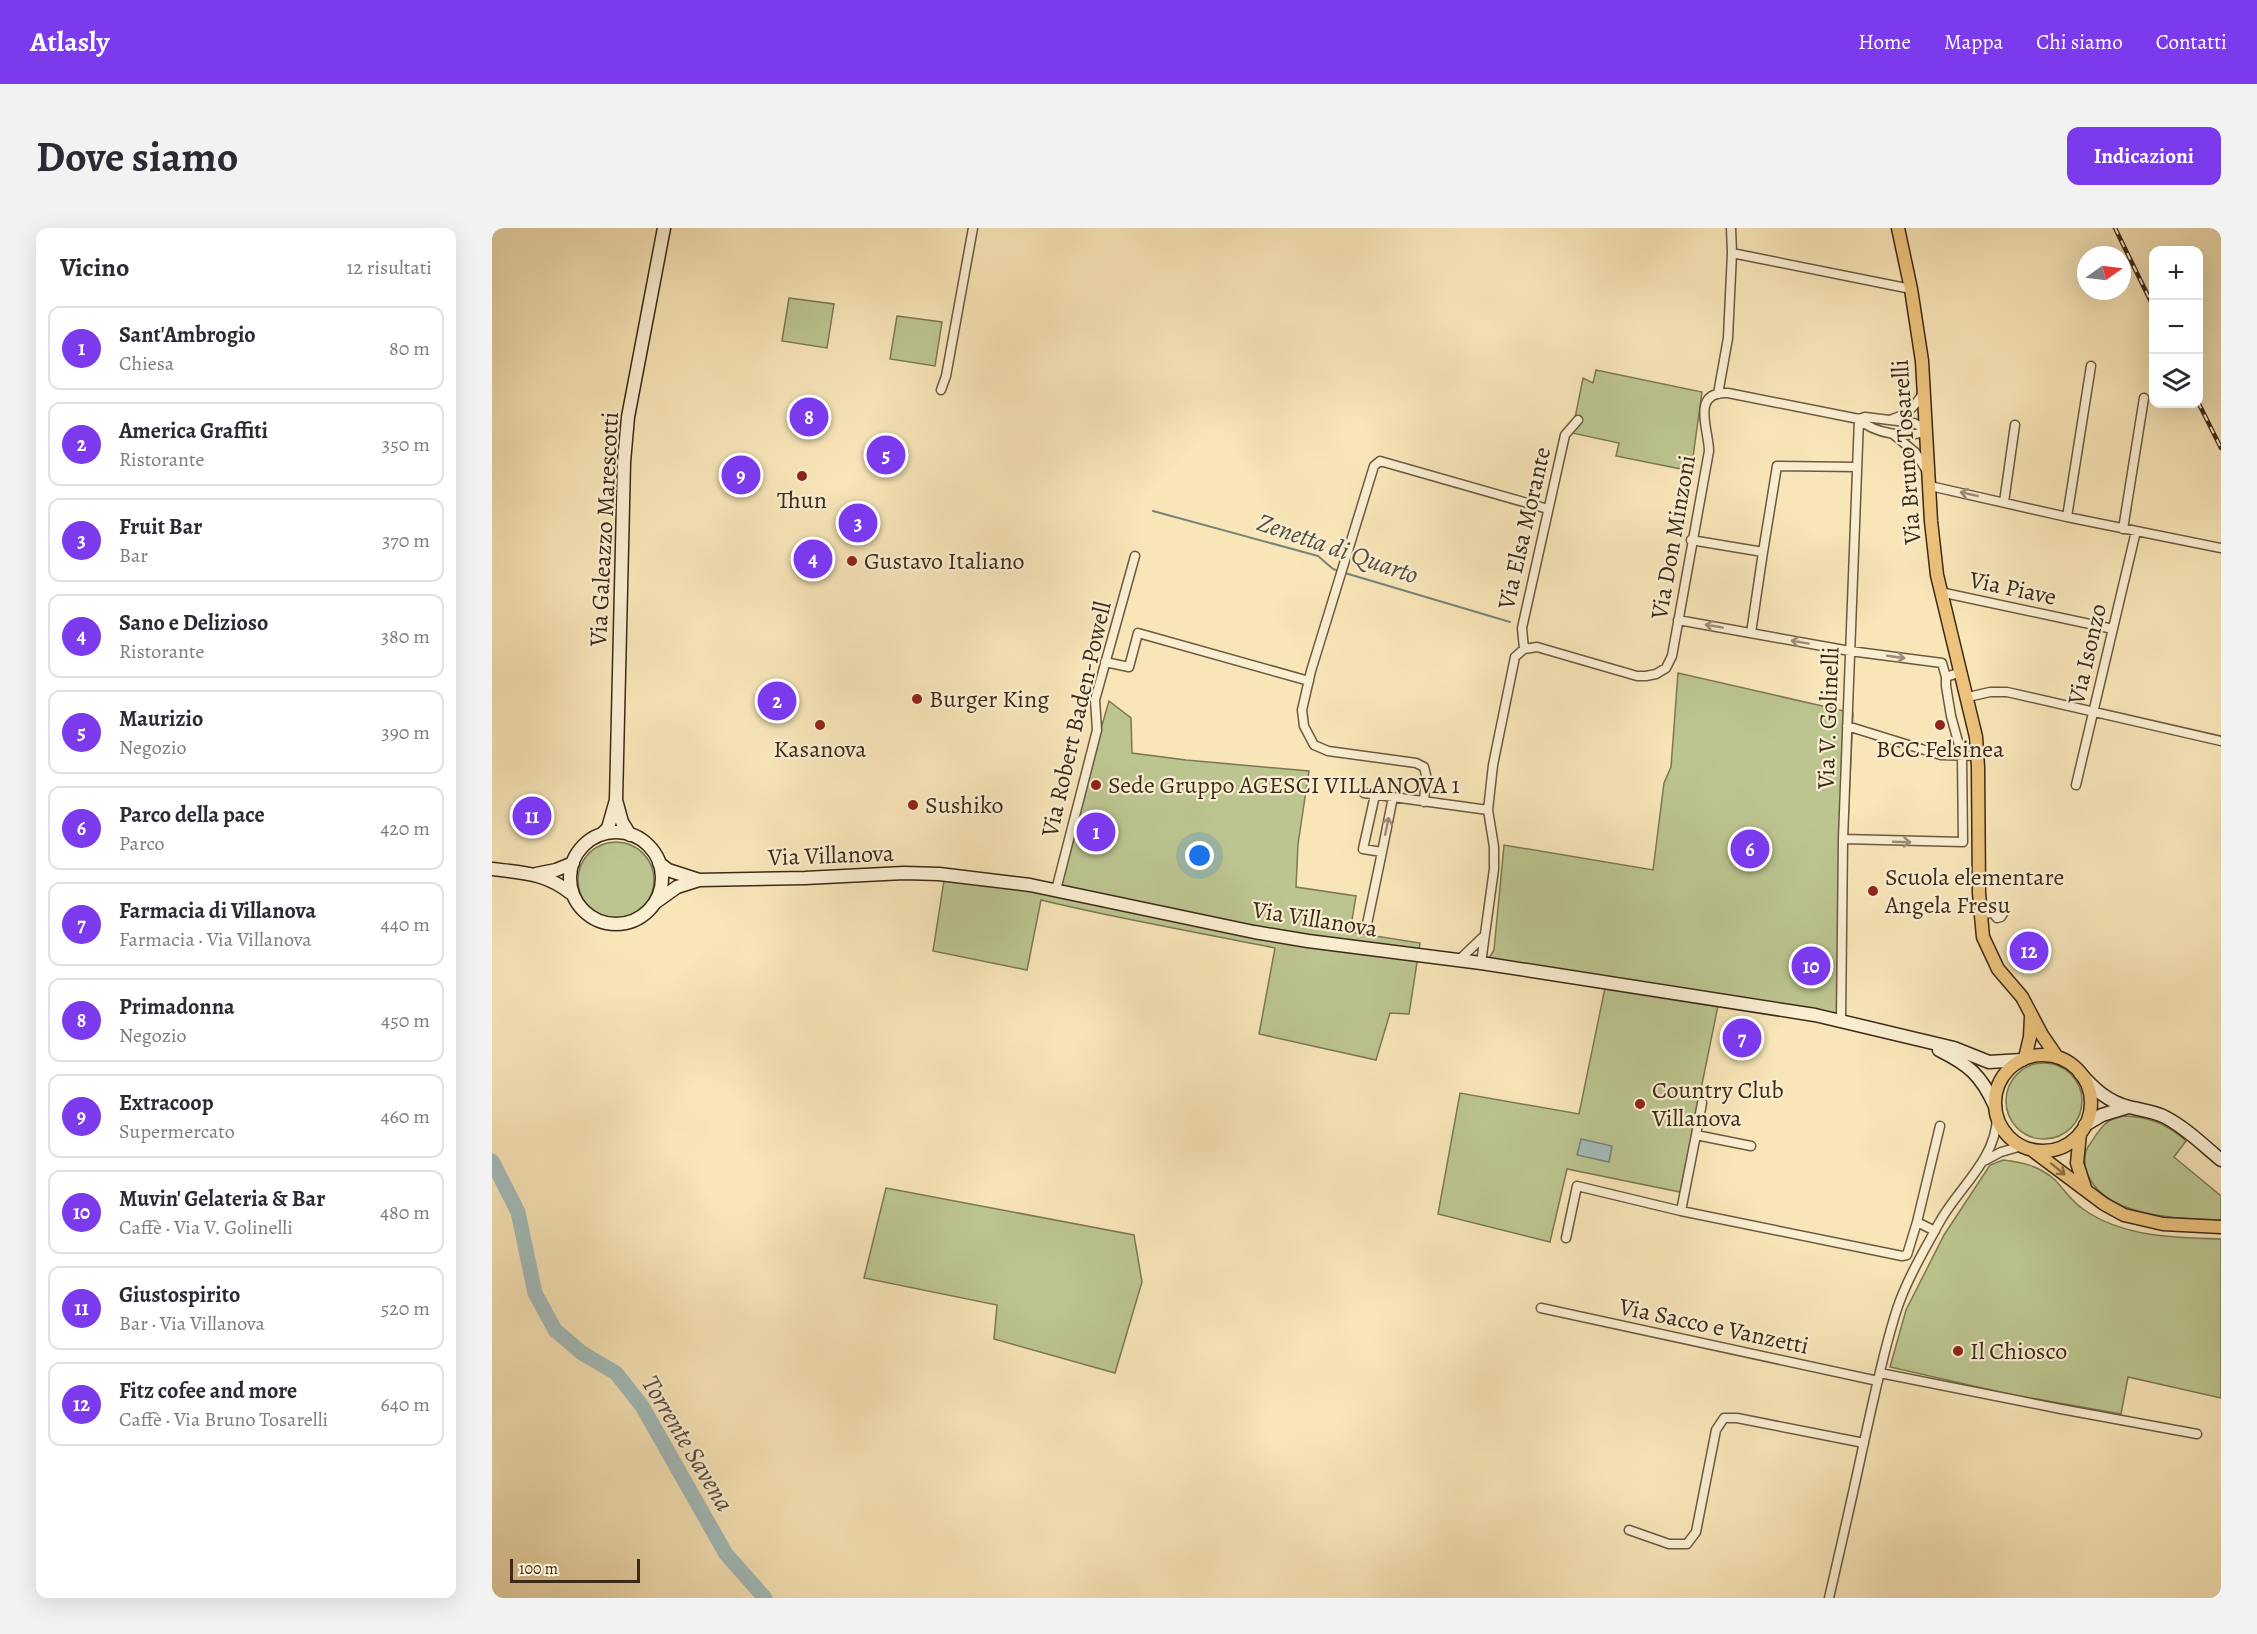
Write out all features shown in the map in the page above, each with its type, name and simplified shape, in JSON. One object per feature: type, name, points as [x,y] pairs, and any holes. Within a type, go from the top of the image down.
[{"type":"main road","name":"Via Galeazzo Marescotti","points":[[602,834],[610,821],[616,800],[624,462],[628,417],[664,228]]},
{"type":"main road","name":"Via Bruno Tosarelli","points":[[1898,228],[1911,289],[1924,392],[1933,542],[1940,592],[1968,697],[1978,756],[1980,914],[1983,937],[1990,957],[2022,997],[2042,1035],[2057,1057]]},
{"type":"main road","name":"Via Galeazzo Marescotti","points":[[616,800],[622,822],[630,835]]},
{"type":"main road","points":[[618,832],[630,835],[643,841],[659,863],[662,876],[660,890],[655,902],[647,912],[636,920],[624,924],[598,921],[587,915],[572,894],[570,873],[573,863],[585,845],[602,834],[618,832]]},
{"type":"main road","points":[[536,874],[556,870],[573,863]]},
{"type":"main road","name":"Via Villanova","points":[[659,863],[668,870],[699,880]]},
{"type":"main road","points":[[492,869],[536,874],[549,878],[572,894]]},
{"type":"main road","name":"Via Villanova","points":[[655,902],[677,887],[699,880],[904,873],[939,874],[1030,885],[1264,933],[1481,963],[1841,1020],[1922,1042],[1954,1048],[1989,1062],[2023,1059]]},
{"type":"main road","points":[[2023,1059],[2030,1037],[2031,1012]]},
{"type":"main road","name":"Via Villanova","points":[[1922,1042],[1974,1071],[1988,1090],[1996,1112]]},
{"type":"main road","points":[[2221,1160],[2183,1129],[2164,1117],[2128,1107],[2102,1094],[2070,1063],[2057,1057],[2035,1055],[2023,1059],[2012,1066],[1998,1084],[1996,1112],[2002,1129],[2011,1139],[2085,1188],[2104,1204],[2136,1219],[2163,1224],[2221,1227]]},
{"type":"main road","points":[[2080,1073],[2086,1082],[2091,1104],[2077,1149],[2076,1163],[2085,1188]]},
{"type":"main road","points":[[2026,1148],[2049,1151],[2058,1149],[2074,1139],[2102,1115],[2128,1107]]},
{"type":"street","points":[[941,390],[946,376],[973,228]]},
{"type":"street","name":"Via Don Minzoni","points":[[1524,649],[1537,647],[1647,676],[1666,668],[1672,656],[1709,451],[1703,417],[1704,407],[1718,394],[1728,338],[1731,228]]},
{"type":"street","points":[[1732,253],[1911,289]]},
{"type":"street","points":[[2067,517],[2091,366]]},
{"type":"street","points":[[1889,420],[1909,412],[1924,392]]},
{"type":"street","points":[[1718,394],[1728,393],[1859,419],[1865,417],[1914,423],[1927,430]]},
{"type":"street","points":[[2123,529],[2144,398]]},
{"type":"street","points":[[1859,419],[1863,423],[1888,432],[1915,435],[1927,430]]},
{"type":"street","name":"Via V. Golinelli","points":[[1841,1020],[1847,726],[1859,419]]},
{"type":"street","name":"Via Elsa Morante","points":[[1524,649],[1522,628],[1565,435],[1578,420]]},
{"type":"street","points":[[2004,502],[2015,425]]},
{"type":"street","points":[[1888,432],[1915,452],[1929,480],[2004,502],[2067,517],[2221,548]]},
{"type":"street","points":[[1424,802],[1426,775],[1424,767],[1416,763],[1328,751],[1314,745],[1304,726],[1302,710],[1309,681],[1374,466],[1380,461],[1548,509]]},
{"type":"street","points":[[1751,633],[1777,466],[1857,467]]},
{"type":"street","name":"Via Isonzo","points":[[2076,786],[2136,531]]},
{"type":"street","points":[[1692,540],[1763,552]]},
{"type":"street","name":"Via Robert Baden-Powell","points":[[1056,890],[1097,730],[1095,700],[1135,556]]},
{"type":"street","name":"Via Piave","points":[[1940,592],[2113,629]]},
{"type":"street","points":[[1678,620],[1850,651],[1942,663],[1947,677],[1946,686],[1951,716],[1962,756],[1963,842],[1844,839]]},
{"type":"street","points":[[1105,662],[1129,667],[1138,633],[1309,681]]},
{"type":"street","points":[[1481,963],[1494,869],[1494,847],[1488,810],[1493,765],[1515,657],[1524,649]]},
{"type":"street","points":[[1947,677],[1961,672]]},
{"type":"street","points":[[1968,697],[1990,692],[2007,692],[2221,741]]},
{"type":"street","points":[[1847,726],[1941,755],[1978,756]]},
{"type":"street","points":[[1364,794],[1488,810]]},
{"type":"street","points":[[1375,795],[1363,849],[1382,852]]},
{"type":"street","points":[[1367,924],[1393,797]]},
{"type":"street","points":[[1980,914],[1993,913]]},
{"type":"street","points":[[1459,960],[1484,937]]},
{"type":"street","points":[[1681,1211],[1702,1103]]},
{"type":"street","points":[[1829,1598],[1897,1308],[1935,1231],[1956,1196],[1983,1161],[1995,1138],[1996,1112]]},
{"type":"street","points":[[1566,1238],[1577,1186],[1681,1211],[1902,1256],[1907,1255],[1940,1126]]},
{"type":"street","points":[[1696,1136],[1751,1146]]},
{"type":"street","points":[[1983,1161],[2001,1152],[2026,1148]]},
{"type":"street","points":[[1917,1222],[1935,1231]]},
{"type":"street","name":"Via Sacco e Vanzetti","points":[[1541,1308],[1879,1377],[2197,1434]]},
{"type":"street","points":[[1629,1530],[1669,1544],[1686,1544],[1696,1532],[1716,1430],[1724,1418],[1737,1418],[1864,1443]]},
{"type":"green space","points":[[789,298],[834,304],[827,348],[782,341]]},
{"type":"green space","points":[[897,316],[942,322],[935,366],[890,359]]},
{"type":"green space","points":[[1596,370],[1702,392],[1691,471],[1616,456],[1619,443],[1572,433],[1583,378],[1593,383]]},
{"type":"green space","points":[[1678,673],[1853,713],[1839,1019],[1720,996],[1680,1192],[1567,1169],[1550,1242],[1438,1214],[1460,1093],[1579,1114],[1606,983],[1486,963],[1494,950],[1504,845],[1653,870],[1664,783],[1671,767]]},
{"type":"green space","points":[[1109,701],[1131,718],[1132,753],[1309,771],[1298,844],[1296,887],[1356,896],[1350,932],[1420,943],[1409,1014],[1390,1013],[1376,1060],[1259,1034],[1275,948],[1041,900],[1027,970],[933,951],[945,874],[1055,887]]},
{"type":"green space","points":[[616,842],[631,845],[643,853],[651,865],[654,880],[651,895],[643,907],[631,915],[616,918],[601,915],[589,907],[581,895],[578,880],[581,865],[589,853],[601,845]]},
{"type":"green space","points":[[2037,1063],[2051,1063],[2065,1069],[2076,1080],[2082,1094],[2079,1116],[2071,1128],[2051,1139],[2037,1139],[2023,1133],[2012,1122],[2006,1108],[2006,1094],[2012,1080],[2023,1069]]},
{"type":"green space","points":[[2123,1116],[2157,1122],[2186,1141],[2174,1157],[2221,1196],[2221,1220],[2185,1219],[2144,1213],[2108,1198],[2094,1186],[2086,1170],[2087,1150],[2104,1125]]},
{"type":"green space","points":[[2003,1160],[2024,1163],[2042,1171],[2054,1179],[2079,1206],[2115,1225],[2149,1234],[2221,1239],[2221,1398],[2128,1377],[2121,1414],[2013,1395],[1890,1367],[1906,1310],[1944,1235],[1990,1165]]},
{"type":"green space","points":[[886,1188],[1134,1235],[1142,1282],[1115,1373],[994,1339],[997,1305],[864,1278]]},
{"type":"water","points":[[1581,1139],[1612,1146],[1609,1162],[1577,1155]]},
{"type":"waterway","name":"Zenetta di Quarto","points":[[1153,511],[1318,556],[1333,569],[1340,571]]},
{"type":"waterway","name":"Zenetta di Quarto","points":[[1345,573],[1510,622]]},
{"type":"waterway","name":"Torrente Savena","points":[[492,1161],[518,1212],[535,1293],[555,1330],[582,1353],[616,1373],[642,1406],[726,1554],[765,1598]]},
{"type":"railway","points":[[2115,228],[2150,300]]},
{"type":"railway","points":[[2201,408],[2221,448]]},
{"type":"place","name":"Primadonna","points":[[809,417]]},
{"type":"place","name":"Maurizio","points":[[886,455]]},
{"type":"place","name":"Extracoop","points":[[741,475]]},
{"type":"place","name":"Thun","points":[[802,476]]},
{"type":"place","name":"Fruit Bar","points":[[858,523]]},
{"type":"place","name":"Sano e Delizioso","points":[[813,559]]},
{"type":"place","name":"Gustavo Italiano","points":[[852,561]]},
{"type":"place","name":"Burger King","points":[[917,699]]},
{"type":"place","name":"America Graffiti","points":[[777,701]]},
{"type":"place","name":"Kasanova","points":[[820,725]]},
{"type":"place","name":"BCC Felsinea","points":[[1940,725]]},
{"type":"place","name":"Sede Gruppo AGESCI VILLANOVA 1","points":[[1096,785]]},
{"type":"place","name":"Sushiko","points":[[913,805]]},
{"type":"place","name":"Giustospirito","points":[[532,816]]},
{"type":"place","name":"Sant'Ambrogio","points":[[1096,832]]},
{"type":"place","name":"Parco della pace","points":[[1750,849]]},
{"type":"place","name":"Scuola elementare Angela Fresu","points":[[1873,891]]},
{"type":"place","name":"Fitz cofee and more","points":[[2029,951]]},
{"type":"place","name":"Muvin' Gelateria & Bar","points":[[1811,966]]},
{"type":"place","name":"Farmacia di Villanova","points":[[1742,1038]]},
{"type":"place","name":"Country Club Villanova","points":[[1640,1104]]},
{"type":"place","name":"Il Chiosco","points":[[1958,1351]]}]
